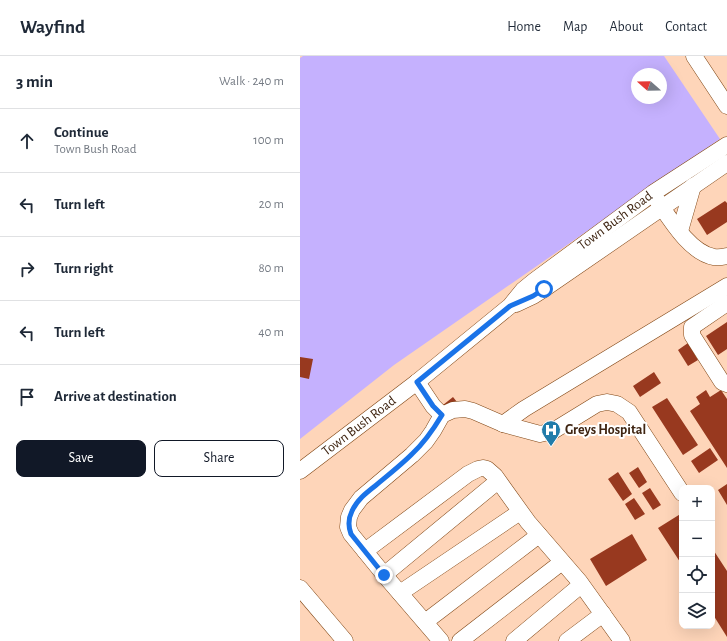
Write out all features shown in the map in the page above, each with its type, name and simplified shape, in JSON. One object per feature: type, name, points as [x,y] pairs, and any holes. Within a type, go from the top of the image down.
[{"type":"street","points":[[694,56],[727,106]]},
{"type":"street","name":"Town Bush Road","points":[[300,471],[417,382],[510,306],[523,290],[534,281],[653,193],[727,145]]},
{"type":"street","name":"Town Bush Road","points":[[510,306],[533,296],[727,163]]},
{"type":"street","points":[[680,231],[693,186]]},
{"type":"street","points":[[653,193],[691,244],[703,253],[715,257],[727,256]]},
{"type":"street","points":[[503,424],[524,409],[727,286]]},
{"type":"street","points":[[727,303],[692,327],[692,335],[722,382],[727,384]]},
{"type":"street","points":[[417,382],[433,406],[442,415]]},
{"type":"street","points":[[441,641],[364,551],[351,534],[348,527],[349,517],[352,510],[361,498],[412,455],[426,441],[442,415],[453,410],[465,409],[474,411],[503,424],[540,434],[553,431],[597,404],[607,402],[617,404],[629,412],[679,488]]},
{"type":"street","points":[[364,551],[468,474],[478,469],[487,469],[498,481],[520,512],[581,585],[603,614],[616,639]]},
{"type":"street","points":[[384,575],[498,481]]},
{"type":"street","points":[[400,593],[520,512]]},
{"type":"street","points":[[425,622],[539,535]]},
{"type":"street","points":[[460,641],[562,562]]},
{"type":"street","points":[[514,641],[581,585]]},
{"type":"street","points":[[300,588],[345,641]]},
{"type":"street","points":[[567,641],[603,614]]},
{"type":"shaded area","points":[[303,56],[664,56],[720,139],[394,365],[300,439],[300,58]]},
{"type":"building","points":[[725,201],[727,203],[727,222],[707,235],[697,219]]},
{"type":"building","points":[[727,322],[727,349],[718,355],[706,336]]},
{"type":"building","points":[[688,343],[698,360],[688,366],[678,350]]},
{"type":"building","points":[[300,357],[313,359],[309,379],[300,377]]},
{"type":"building","points":[[654,372],[661,383],[640,397],[633,386]]},
{"type":"building","points":[[706,390],[710,397],[721,390],[727,399],[727,468],[690,411],[700,404],[696,397]]},
{"type":"building","points":[[453,397],[457,402],[446,409],[443,405]]},
{"type":"building","points":[[667,398],[698,445],[683,455],[652,407]]},
{"type":"building","points":[[710,448],[718,460],[699,473],[691,461]]},
{"type":"building","points":[[638,467],[647,482],[639,488],[629,473]]},
{"type":"building","points":[[618,472],[632,494],[623,501],[608,479]]},
{"type":"building","points":[[727,484],[727,505],[718,490]]},
{"type":"building","points":[[650,488],[661,505],[653,510],[642,493]]},
{"type":"building","points":[[634,498],[645,514],[635,520],[625,504]]},
{"type":"building","points":[[679,515],[679,560],[658,528]]},
{"type":"building","points":[[632,534],[647,560],[606,586],[590,559]]},
{"type":"building","points":[[715,553],[727,571],[727,637],[715,618]]},
{"type":"place","name":"Greys Hospital","points":[[551,447]]},
{"type":"route","points":[[384,575],[351,534],[348,527],[349,517],[352,510],[361,498],[412,455],[426,441],[442,415],[433,406],[417,382],[510,306],[533,296],[544,289]]}]
